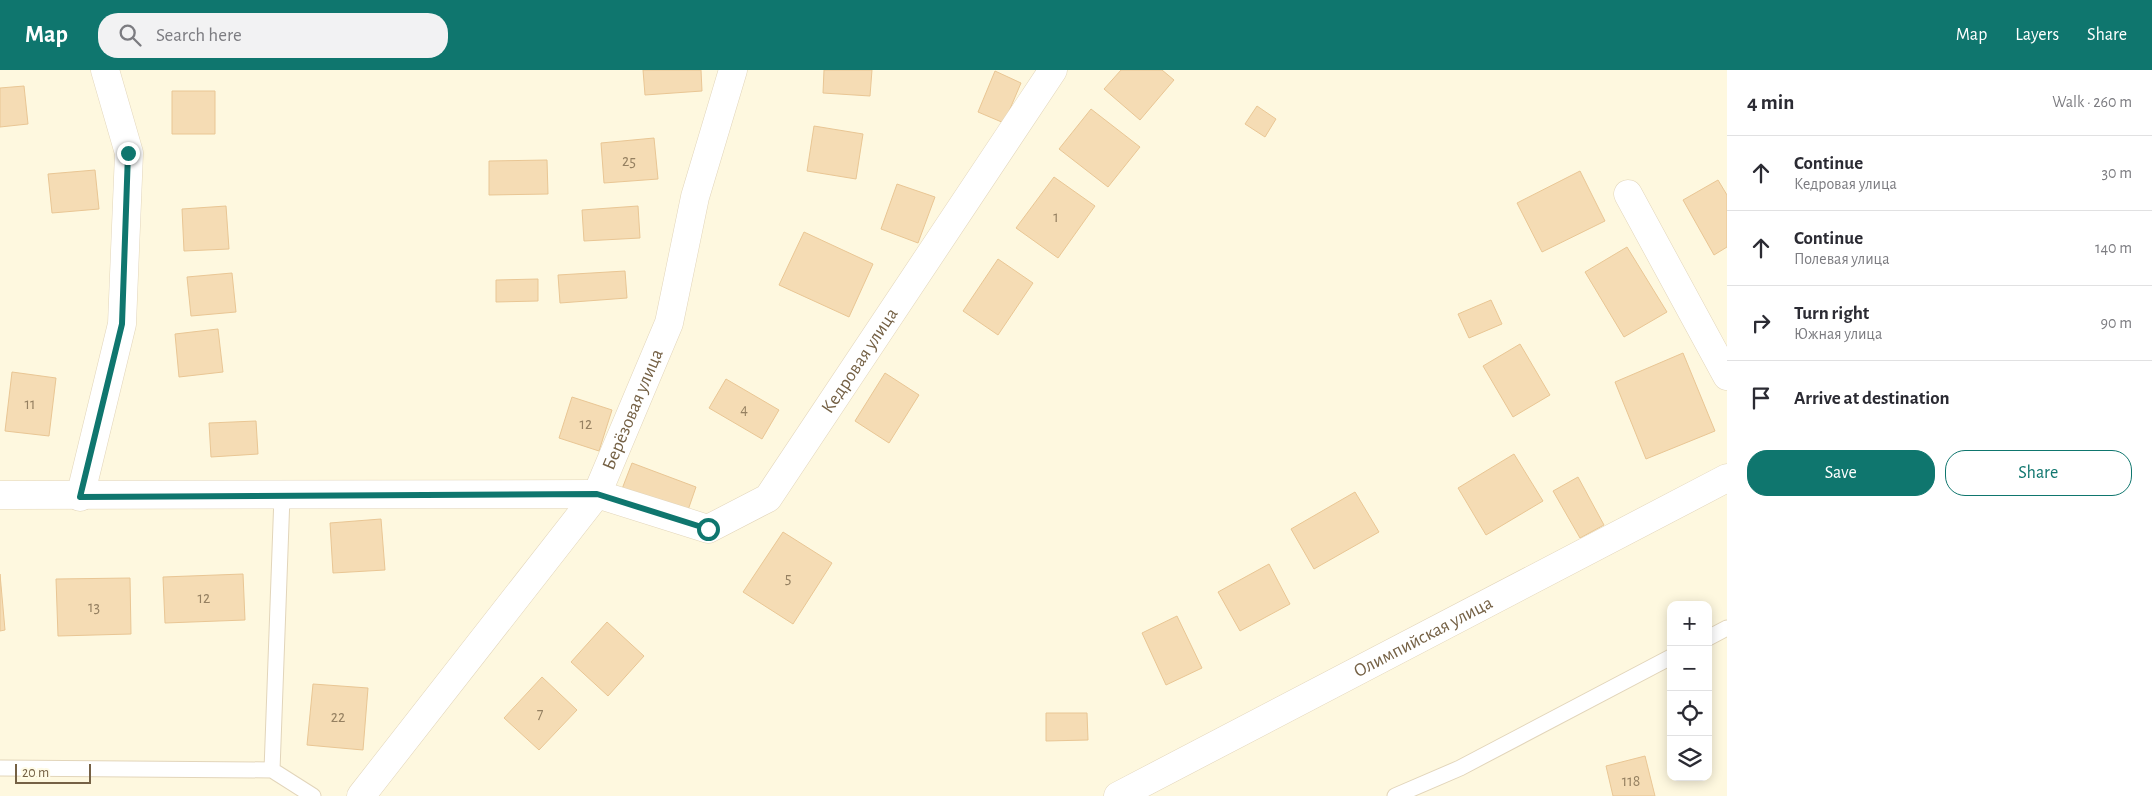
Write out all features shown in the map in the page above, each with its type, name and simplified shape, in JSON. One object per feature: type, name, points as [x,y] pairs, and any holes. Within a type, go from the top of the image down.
[{"type":"street","points":[[80,497],[122,324],[128,153],[105,70]]},
{"type":"street","name":"Берёзовая улица","points":[[361,796],[597,494],[669,324],[696,198],[733,70]]},
{"type":"street","name":"Кедровая улица","points":[[0,496],[597,494],[708,529],[768,498],[1053,70]]},
{"type":"street","points":[[1628,194],[1727,376]]},
{"type":"street","name":"Олимпийская улица","points":[[1118,796],[1727,478]]},
{"type":"lane","points":[[272,770],[282,496]]},
{"type":"lane","points":[[1712,636],[1727,628]]},
{"type":"lane","points":[[1395,796],[1460,768],[1667,660]]},
{"type":"lane","points":[[0,768],[272,770],[313,796]]},
{"type":"building","points":[[643,70],[701,70],[702,91],[645,95]]},
{"type":"building","points":[[824,70],[872,70],[870,96],[823,93]]},
{"type":"building","points":[[1121,70],[1162,70],[1174,80],[1140,120],[1104,89]]},
{"type":"building","points":[[995,71],[1021,83],[1004,123],[978,112]]},
{"type":"building","points":[[24,86],[28,124],[0,127],[0,88]]},
{"type":"building","points":[[172,91],[215,91],[215,134],[172,134]]},
{"type":"building","points":[[1257,106],[1276,119],[1265,137],[1245,124]]},
{"type":"building","points":[[1091,109],[1140,147],[1108,187],[1059,149]]},
{"type":"building","points":[[814,126],[863,134],[856,179],[807,171]]},
{"type":"building","points":[[654,138],[658,179],[604,183],[601,143]]},
{"type":"building","points":[[547,160],[548,194],[489,195],[489,161]]},
{"type":"building","points":[[95,170],[99,209],[52,213],[48,174]]},
{"type":"building","points":[[1580,171],[1605,221],[1542,252],[1517,203]]},
{"type":"building","points":[[1054,177],[1095,206],[1058,258],[1016,228]]},
{"type":"building","points":[[1718,180],[1727,195],[1727,247],[1714,255],[1683,200]]},
{"type":"building","points":[[897,184],[935,197],[918,243],[881,229]]},
{"type":"building","points":[[226,206],[229,249],[184,251],[182,209]]},
{"type":"building","points":[[638,206],[640,238],[584,241],[582,210]]},
{"type":"building","points":[[804,232],[873,264],[849,317],[779,285]]},
{"type":"building","points":[[1627,247],[1667,312],[1624,337],[1585,272]]},
{"type":"building","points":[[998,259],[1033,283],[998,335],[963,311]]},
{"type":"building","points":[[625,271],[627,298],[560,303],[558,275]]},
{"type":"building","points":[[232,273],[236,312],[191,316],[187,277]]},
{"type":"building","points":[[538,279],[538,301],[496,302],[496,280]]},
{"type":"building","points":[[1491,300],[1502,324],[1469,338],[1458,314]]},
{"type":"building","points":[[218,329],[223,372],[179,377],[175,334]]},
{"type":"building","points":[[1520,344],[1550,395],[1513,417],[1483,366]]},
{"type":"building","points":[[1683,353],[1715,431],[1646,459],[1615,382]]},
{"type":"building","points":[[12,372],[56,378],[49,436],[5,431]]},
{"type":"building","points":[[885,373],[919,395],[889,443],[855,421]]},
{"type":"building","points":[[726,379],[779,410],[762,439],[709,408]]},
{"type":"building","points":[[572,397],[612,410],[599,451],[559,438]]},
{"type":"building","points":[[256,421],[258,454],[211,457],[209,423]]},
{"type":"building","points":[[1514,454],[1543,501],[1486,535],[1458,488]]},
{"type":"building","points":[[632,463],[696,487],[687,513],[622,489]]},
{"type":"building","points":[[1578,477],[1604,525],[1580,538],[1553,491]]},
{"type":"building","points":[[1355,492],[1379,532],[1314,569],[1291,529]]},
{"type":"building","points":[[381,519],[385,570],[333,573],[330,523]]},
{"type":"building","points":[[783,532],[832,563],[793,624],[743,592]]},
{"type":"building","points":[[1269,564],[1290,604],[1240,631],[1218,592]]},
{"type":"building","points":[[0,574],[5,630],[0,631]]},
{"type":"building","points":[[243,574],[245,620],[165,623],[163,577]]},
{"type":"building","points":[[130,578],[131,634],[58,636],[56,579]]},
{"type":"building","points":[[1177,616],[1202,668],[1166,685],[1142,633]]},
{"type":"building","points":[[607,622],[644,656],[608,696],[571,662]]},
{"type":"building","points":[[542,677],[577,710],[539,750],[504,718]]},
{"type":"building","points":[[313,684],[368,688],[363,750],[307,745]]},
{"type":"building","points":[[1046,713],[1087,713],[1088,740],[1046,741]]},
{"type":"building","points":[[1645,756],[1655,796],[1613,796],[1606,766]]},
{"type":"route","points":[[128,153],[122,324],[80,497],[597,494],[708,529]]}]
